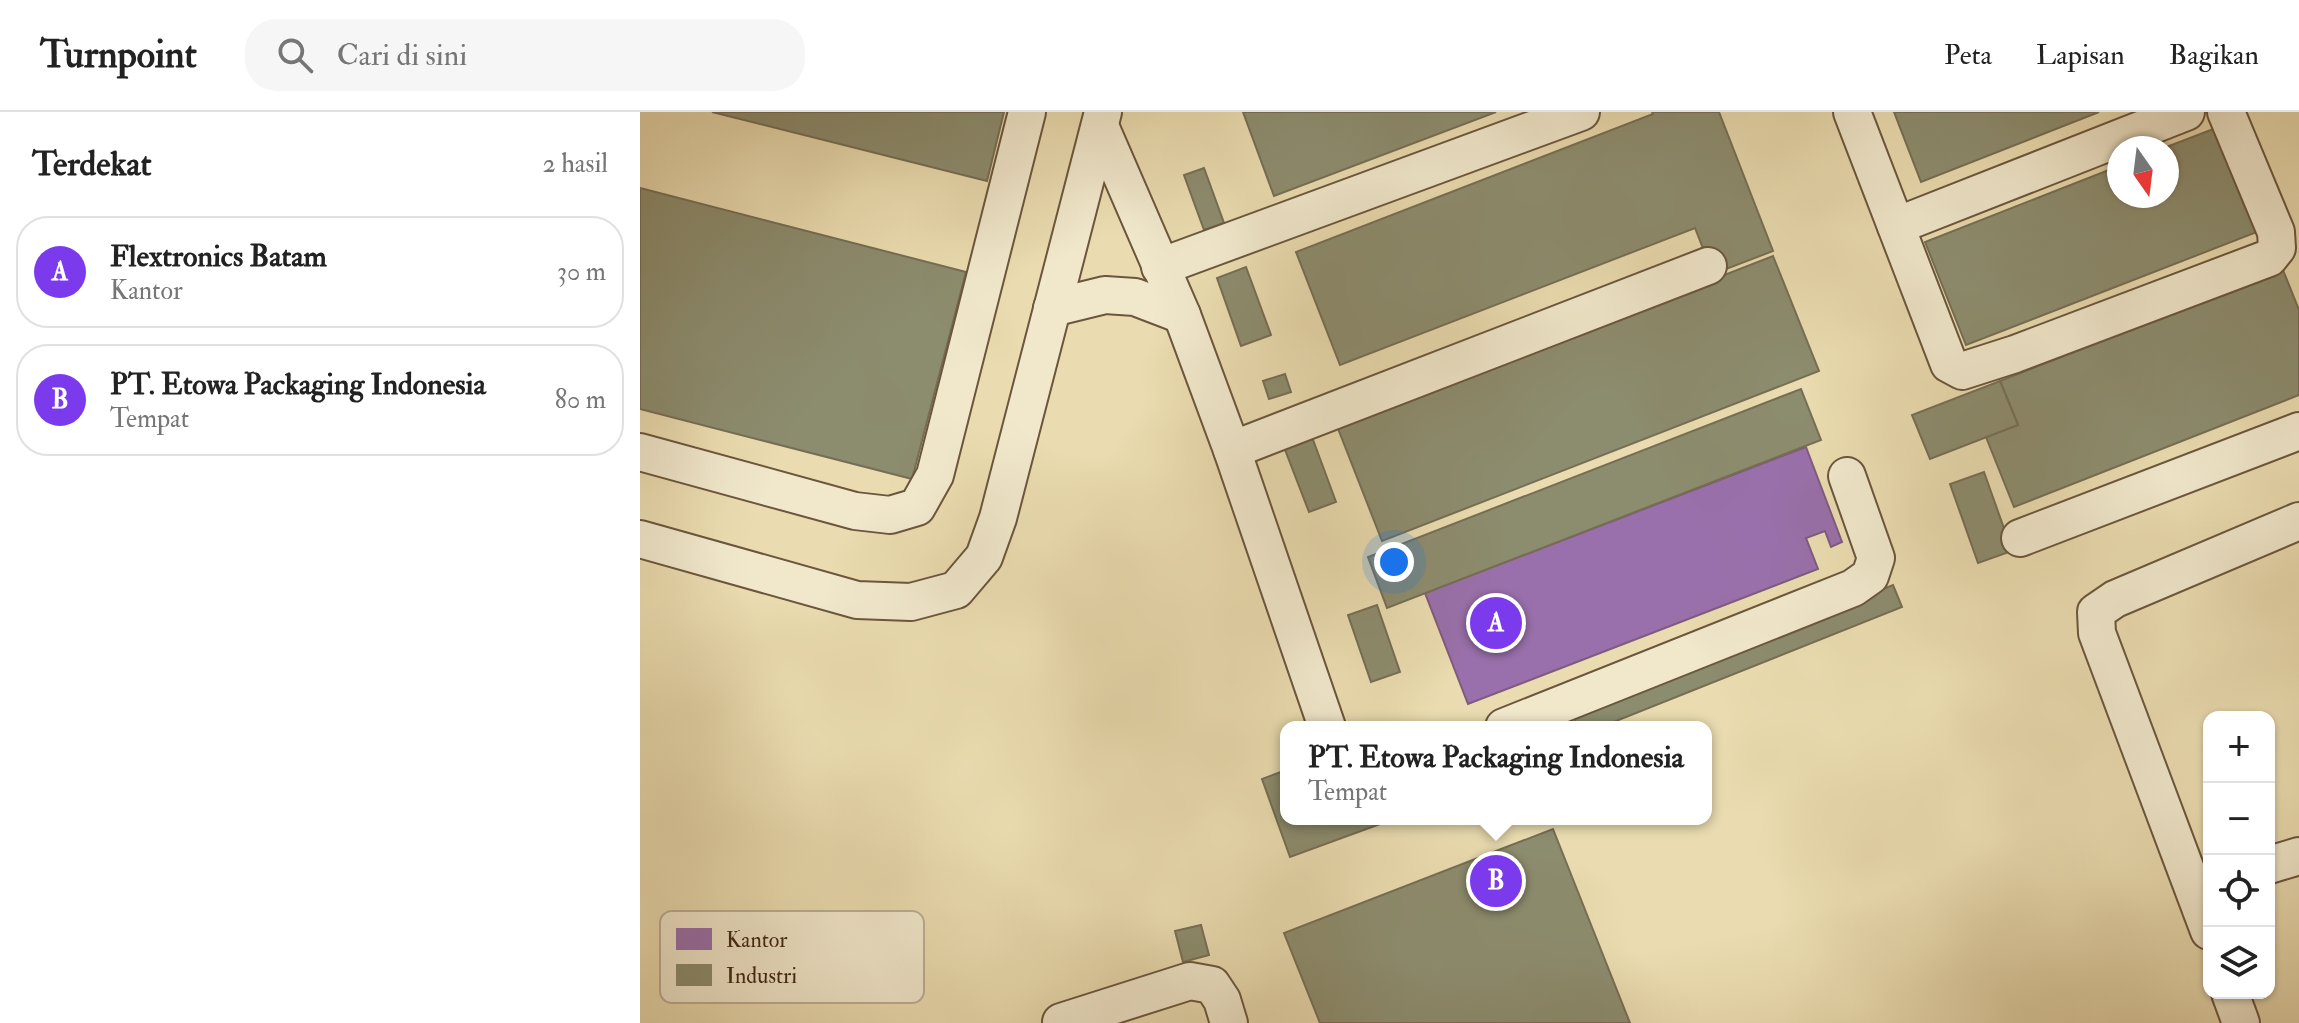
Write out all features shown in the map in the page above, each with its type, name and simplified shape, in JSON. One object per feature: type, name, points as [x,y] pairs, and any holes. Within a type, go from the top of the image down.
[{"type":"lane","points":[[640,452],[855,511],[890,515],[917,507],[935,475],[1027,112]]},
{"type":"lane","points":[[1160,267],[1581,112]]},
{"type":"lane","points":[[1852,112],[1949,364],[1962,371],[2269,258],[2277,248],[2276,232],[2226,112]]},
{"type":"lane","points":[[1896,226],[2186,112]]},
{"type":"lane","points":[[1102,119],[1182,315],[1232,450],[1325,721]]},
{"type":"lane","points":[[640,539],[857,600],[911,602],[956,590],[984,557],[998,518],[1102,119]]},
{"type":"lane","points":[[1232,450],[1708,266]]},
{"type":"lane","points":[[1052,308],[1105,295],[1135,297],[1182,315]]},
{"type":"lane","points":[[2020,538],[2299,431]]},
{"type":"lane","points":[[1519,721],[1853,588],[1870,576],[1876,558],[1847,476]]},
{"type":"lane","points":[[2208,927],[2202,886],[2097,633],[2096,612],[2115,599],[2299,521]]},
{"type":"lane","points":[[2275,863],[2299,856]]},
{"type":"lane","points":[[1061,1022],[1190,981],[1212,985],[1222,1000],[1229,1023]]},
{"type":"lane","points":[[2232,999],[2241,1023]]},
{"type":"building: Kantor","points":[[1806,447],[1842,542],[1831,547],[1825,531],[1806,538],[1818,569],[1468,704],[1425,593]]},
{"type":"building: Industri","points":[[712,112],[1004,112],[987,181]]},
{"type":"building: Industri","points":[[1243,112],[1496,112],[1274,196]]},
{"type":"building: Industri","points":[[1652,112],[1719,112],[1773,251],[1713,274],[1695,228],[1340,365],[1296,252]]},
{"type":"building: Industri","points":[[1894,112],[2099,112],[1921,182]]},
{"type":"building: Industri","points":[[2221,126],[2262,230],[1966,345],[1925,242],[2107,171],[2107,208],[2179,208],[2179,142]]},
{"type":"building: Industri","points":[[1204,168],[1224,223],[1204,230],[1184,175]]},
{"type":"building: Industri","points":[[640,188],[966,272],[912,479],[640,409]]},
{"type":"building: Industri","points":[[1773,256],[1819,371],[1382,541],[1337,426]]},
{"type":"building: Industri","points":[[1246,267],[1271,335],[1241,346],[1217,278]]},
{"type":"building: Industri","points":[[2283,270],[2299,310],[2299,395],[2014,507],[1986,437],[2018,425],[2000,381]]},
{"type":"building: Industri","points":[[1285,374],[1291,392],[1269,399],[1263,381]]},
{"type":"building: Industri","points":[[2000,381],[2018,425],[1930,459],[1912,415]]},
{"type":"building: Industri","points":[[1801,389],[1821,440],[1387,608],[1368,557]]},
{"type":"building: Industri","points":[[1312,437],[1336,502],[1309,512],[1284,447]]},
{"type":"building: Industri","points":[[1984,472],[2012,551],[1978,563],[1950,484]]},
{"type":"building: Industri","points":[[1893,585],[1902,607],[1616,721],[1575,721],[1572,713]]},
{"type":"building: Industri","points":[[1377,605],[1400,672],[1371,682],[1348,615]]},
{"type":"building: Industri","points":[[1280,772],[1280,825],[1377,825],[1290,857],[1262,779]]},
{"type":"building: Industri","points":[[1553,829],[1630,1023],[1320,1023],[1284,933]]},
{"type":"building: Industri","points":[[1201,925],[1209,955],[1183,962],[1175,931]]},
{"type":"place","name":"Flextronics Batam","points":[[1496,623]]},
{"type":"place","name":"PT. Etowa Packaging Indonesia","points":[[1496,881]]}]
